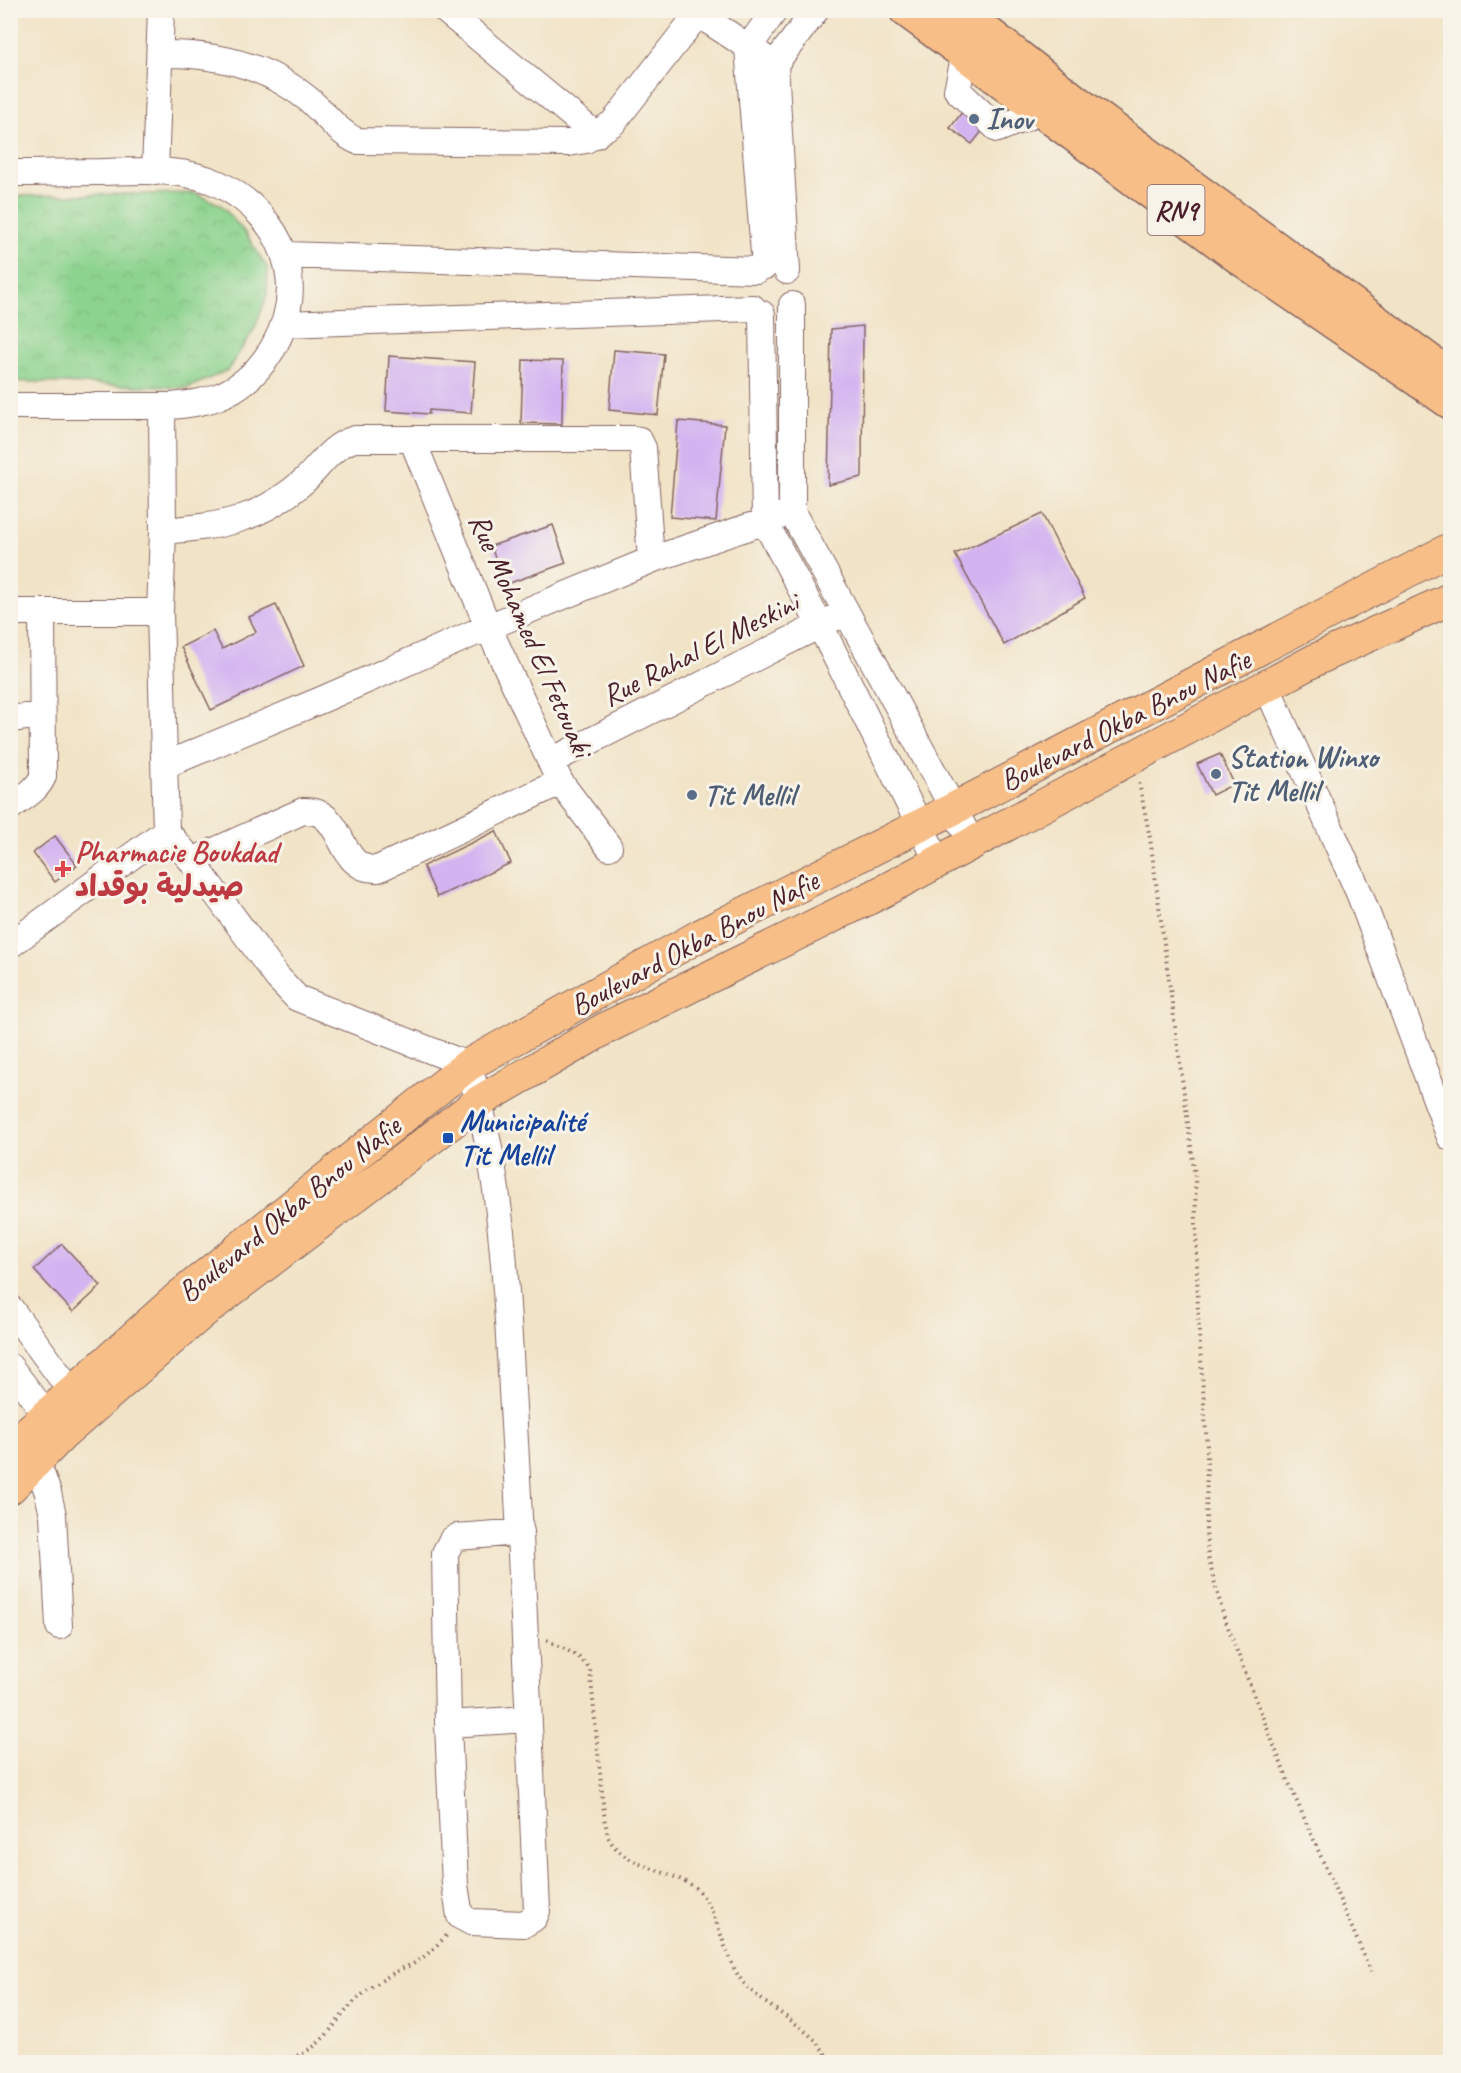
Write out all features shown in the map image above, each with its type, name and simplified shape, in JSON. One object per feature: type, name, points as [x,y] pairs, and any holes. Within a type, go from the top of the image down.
[{"type":"highway","name":"RN9","points":[[906,10],[1240,258],[1450,402]]},
{"type":"highway","name":"RN9","points":[[958,10],[1075,100],[1450,376]]},
{"type":"main road","name":"Boulevard Okba Bnou Nafie","points":[[80,1403],[181,1295],[468,1065],[701,935],[953,809],[1450,549]]},
{"type":"main road","name":"Boulevard Okba Bnou Nafie","points":[[10,1488],[24,1455],[80,1403],[480,1101],[606,1028],[973,845],[1316,660],[1450,599]]},
{"type":"street","points":[[156,172],[160,10]]},
{"type":"street","points":[[446,10],[596,135]]},
{"type":"street","points":[[770,269],[748,48],[775,10]]},
{"type":"street","points":[[770,269],[775,64],[816,10]]},
{"type":"street","points":[[160,54],[203,55],[235,61],[255,68],[299,92],[342,132],[357,141],[568,143],[586,140],[613,123],[694,13],[775,64]]},
{"type":"street","points":[[10,173],[156,172],[203,178],[238,195],[266,221],[285,255],[290,285],[289,307],[284,324],[263,362],[255,372],[224,395],[201,402],[162,406],[10,406]]},
{"type":"street","points":[[285,255],[770,269],[794,281],[796,293],[792,305],[792,512],[973,845]]},
{"type":"street","points":[[770,269],[749,279],[746,291],[749,303],[758,311],[765,522],[820,625],[938,862]]},
{"type":"street","points":[[284,324],[758,311],[779,314],[792,305]]},
{"type":"street","points":[[162,406],[163,531],[160,612],[166,831],[192,861],[277,977],[297,998],[468,1065],[480,1101],[493,1167],[503,1248],[521,1532],[537,1911],[534,1918],[524,1924],[471,1922],[460,1916],[455,1885],[448,1724],[445,1553],[452,1540],[466,1534],[521,1532]]},
{"type":"street","points":[[163,531],[221,525],[261,511],[290,492],[315,470],[331,451],[348,441],[362,438],[639,440],[644,448],[651,560]]},
{"type":"street","name":"Rue Mohamed El Fetouaki","points":[[412,439],[488,627],[555,772],[609,847]]},
{"type":"street","points":[[165,765],[651,560],[792,512]]},
{"type":"street","name":"Rue Rahal El Meskini","points":[[192,861],[303,811],[322,815],[360,866],[378,869],[847,611]]},
{"type":"street","points":[[10,612],[160,612]]},
{"type":"street","points":[[10,807],[33,791],[43,776],[42,612]]},
{"type":"street","points":[[1267,687],[1309,786],[1360,895],[1450,1137]]},
{"type":"street","points":[[10,719],[42,715]]},
{"type":"street","points":[[10,945],[166,831]]},
{"type":"street","points":[[10,1308],[80,1403]]},
{"type":"street","points":[[10,1367],[54,1425]]},
{"type":"street","points":[[24,1455],[48,1493],[53,1515],[60,1626]]},
{"type":"street","points":[[448,1724],[528,1719]]},
{"type":"path","points":[[1134,758],[1150,838],[1195,1176],[1198,1317],[1207,1447],[1208,1557],[1223,1614],[1243,1667],[1288,1781],[1371,1972]]},
{"type":"path","points":[[525,1630],[578,1656],[590,1669],[598,1730],[605,1823],[610,1840],[621,1853],[634,1861],[695,1887],[707,1901],[742,1982],[754,1994],[816,2040],[827,2055],[829,2062]]},
{"type":"path","points":[[274,2062],[291,2060],[310,2051],[322,2041],[366,1991],[404,1967],[416,1963],[464,1920]]},
{"type":"green space","points":[[195,193],[221,205],[246,234],[268,269],[267,295],[255,328],[228,370],[188,388],[11,381],[11,196]]},
{"type":"building","name":"Inov","points":[[976,94],[998,111],[972,144],[950,128]]},
{"type":"building","points":[[863,326],[862,477],[828,485],[831,329]]},
{"type":"building","points":[[614,350],[664,354],[658,415],[609,410]]},
{"type":"building","points":[[389,356],[475,362],[471,413],[429,410],[429,414],[386,411]]},
{"type":"building","points":[[523,360],[563,361],[562,424],[521,423]]},
{"type":"building","points":[[678,421],[725,425],[716,521],[670,517]]},
{"type":"building","points":[[1042,514],[1085,598],[1004,645],[955,554]]},
{"type":"building","points":[[553,525],[566,563],[504,585],[491,546]]},
{"type":"building","points":[[276,605],[304,666],[211,710],[181,647],[213,631],[222,649],[256,632],[249,617]]},
{"type":"building","name":"Station Winxo Tit Mellil","points":[[1220,754],[1234,784],[1212,795],[1197,764]]},
{"type":"building","points":[[496,831],[511,863],[437,897],[423,866]]},
{"type":"building","points":[[55,836],[77,865],[55,882],[33,853]]},
{"type":"building","points":[[62,1244],[101,1286],[73,1312],[34,1270]]},
{"type":"place","name":"Inov","points":[[974,119]]},
{"type":"place","name":"Station Winxo Tit Mellil","points":[[1216,774]]},
{"type":"place","name":"Tit Mellil","points":[[692,795]]},
{"type":"place","name":"Pharmacie Boukdad صيدلية بوقداد","points":[[63,869]]},
{"type":"place","name":"Municipalité Tit Mellil","points":[[448,1138]]}]
